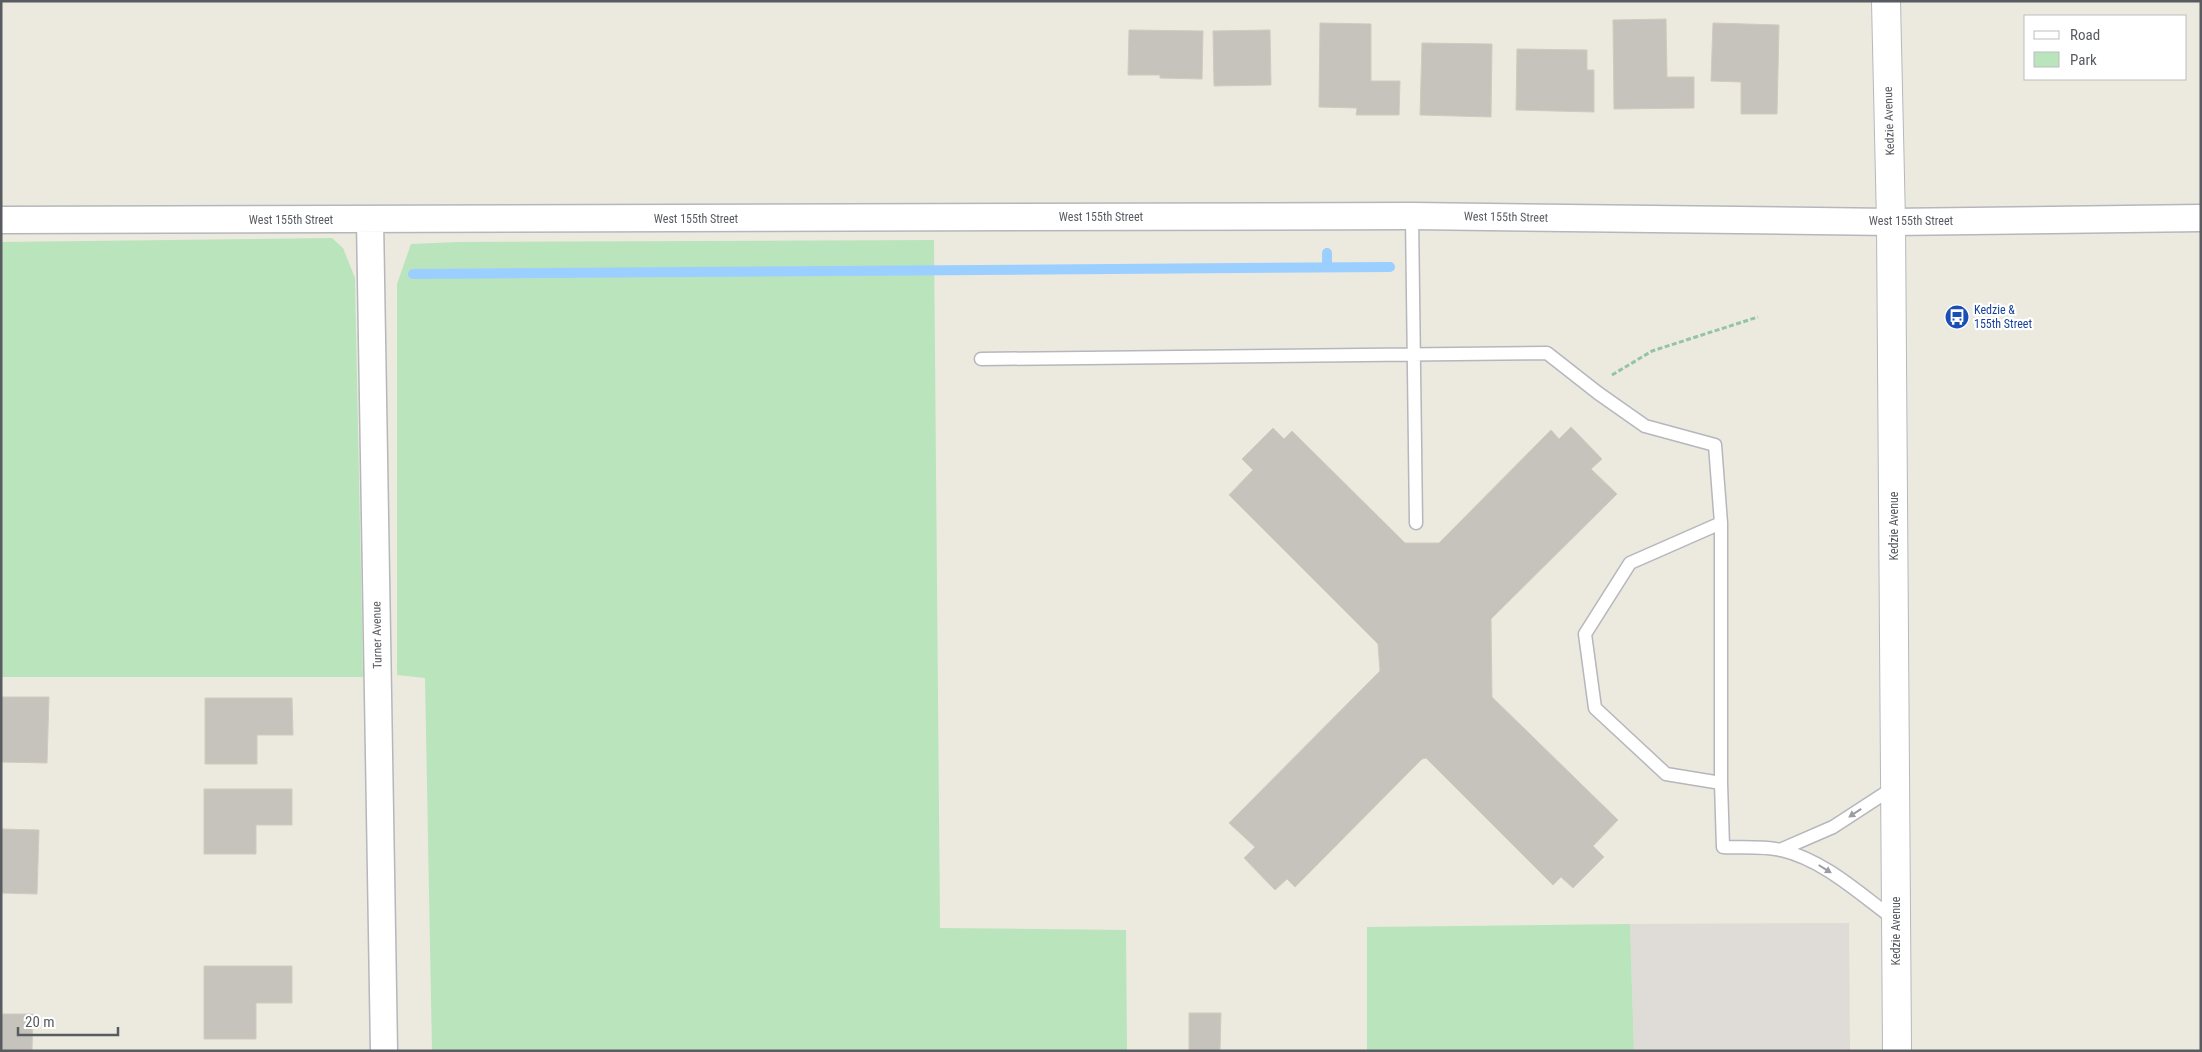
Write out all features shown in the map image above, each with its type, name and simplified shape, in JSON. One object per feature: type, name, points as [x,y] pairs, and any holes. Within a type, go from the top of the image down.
[{"type":"main road","name":"Kedzie Avenue","points":[[1886,1],[1892,222],[1897,1051]]},
{"type":"street","name":"West 155th Street","points":[[1,220],[1412,216],[1892,222],[2201,218]]},
{"type":"street","name":"Turner Avenue","points":[[370,220],[384,1051]]},
{"type":"lane","points":[[1412,216],[1416,523]]},
{"type":"lane","points":[[981,359],[1547,353],[1598,393],[1645,426],[1716,445],[1721,523],[1721,783],[1723,847],[1780,850],[1812,861],[1840,879],[1896,921]]},
{"type":"lane","points":[[1721,523],[1630,563],[1585,634],[1595,708],[1666,774],[1721,783]]},
{"type":"lane","points":[[1780,850],[1833,827],[1896,786]]},
{"type":"path","points":[[1612,375],[1652,351],[1758,317]]},
{"type":"shaded area","points":[[1849,923],[1850,1051],[1634,1051],[1630,924]]},
{"type":"green space","points":[[332,238],[343,248],[355,278],[363,677],[1,677],[1,242]]},
{"type":"green space","points":[[934,240],[940,928],[1126,930],[1127,1051],[432,1051],[425,678],[397,675],[397,284],[411,244],[458,242]]},
{"type":"green space","points":[[1630,924],[1634,1051],[1367,1051],[1367,927]]},
{"type":"building","points":[[1666,19],[1667,77],[1694,77],[1694,108],[1614,109],[1613,20]]},
{"type":"building","points":[[1320,23],[1371,24],[1371,81],[1400,81],[1399,115],[1356,115],[1357,108],[1319,107]]},
{"type":"building","points":[[1713,23],[1779,25],[1777,114],[1741,114],[1741,82],[1711,81]]},
{"type":"building","points":[[1129,30],[1203,31],[1202,79],[1160,78],[1160,75],[1128,75]]},
{"type":"building","points":[[1270,30],[1271,85],[1214,86],[1213,31]]},
{"type":"building","points":[[1422,43],[1492,44],[1491,117],[1420,115]]},
{"type":"building","points":[[1517,49],[1587,50],[1587,70],[1594,70],[1594,112],[1516,110]]},
{"type":"building","points":[[1571,427],[1602,459],[1591,469],[1617,494],[1491,619],[1492,697],[1618,820],[1593,846],[1604,857],[1573,888],[1561,877],[1553,885],[1426,758],[1422,759],[1295,887],[1287,879],[1275,890],[1244,858],[1255,847],[1229,823],[1380,671],[1378,644],[1229,495],[1253,470],[1242,459],[1273,428],[1284,439],[1292,431],[1405,543],[1439,543],[1551,430],[1559,439]]},
{"type":"building","points":[[1,697],[49,697],[47,763],[1,762]]},
{"type":"building","points":[[205,698],[292,698],[293,735],[257,735],[257,764],[205,764]]},
{"type":"building","points":[[204,789],[292,789],[292,825],[256,825],[256,854],[204,854]]},
{"type":"building","points":[[1,829],[39,830],[37,894],[1,893]]},
{"type":"building","points":[[204,966],[292,966],[292,1003],[256,1003],[256,1039],[204,1039]]},
{"type":"building","points":[[1189,1013],[1221,1013],[1220,1051],[1189,1051]]},
{"type":"building","points":[[1,1014],[33,1014],[32,1051],[1,1051]]},
{"type":"waterway","points":[[1327,253],[1327,267]]},
{"type":"waterway","points":[[413,274],[1390,267]]},
{"type":"place","name":"Kedzie & 155th Street","points":[[1957,317]]}]
